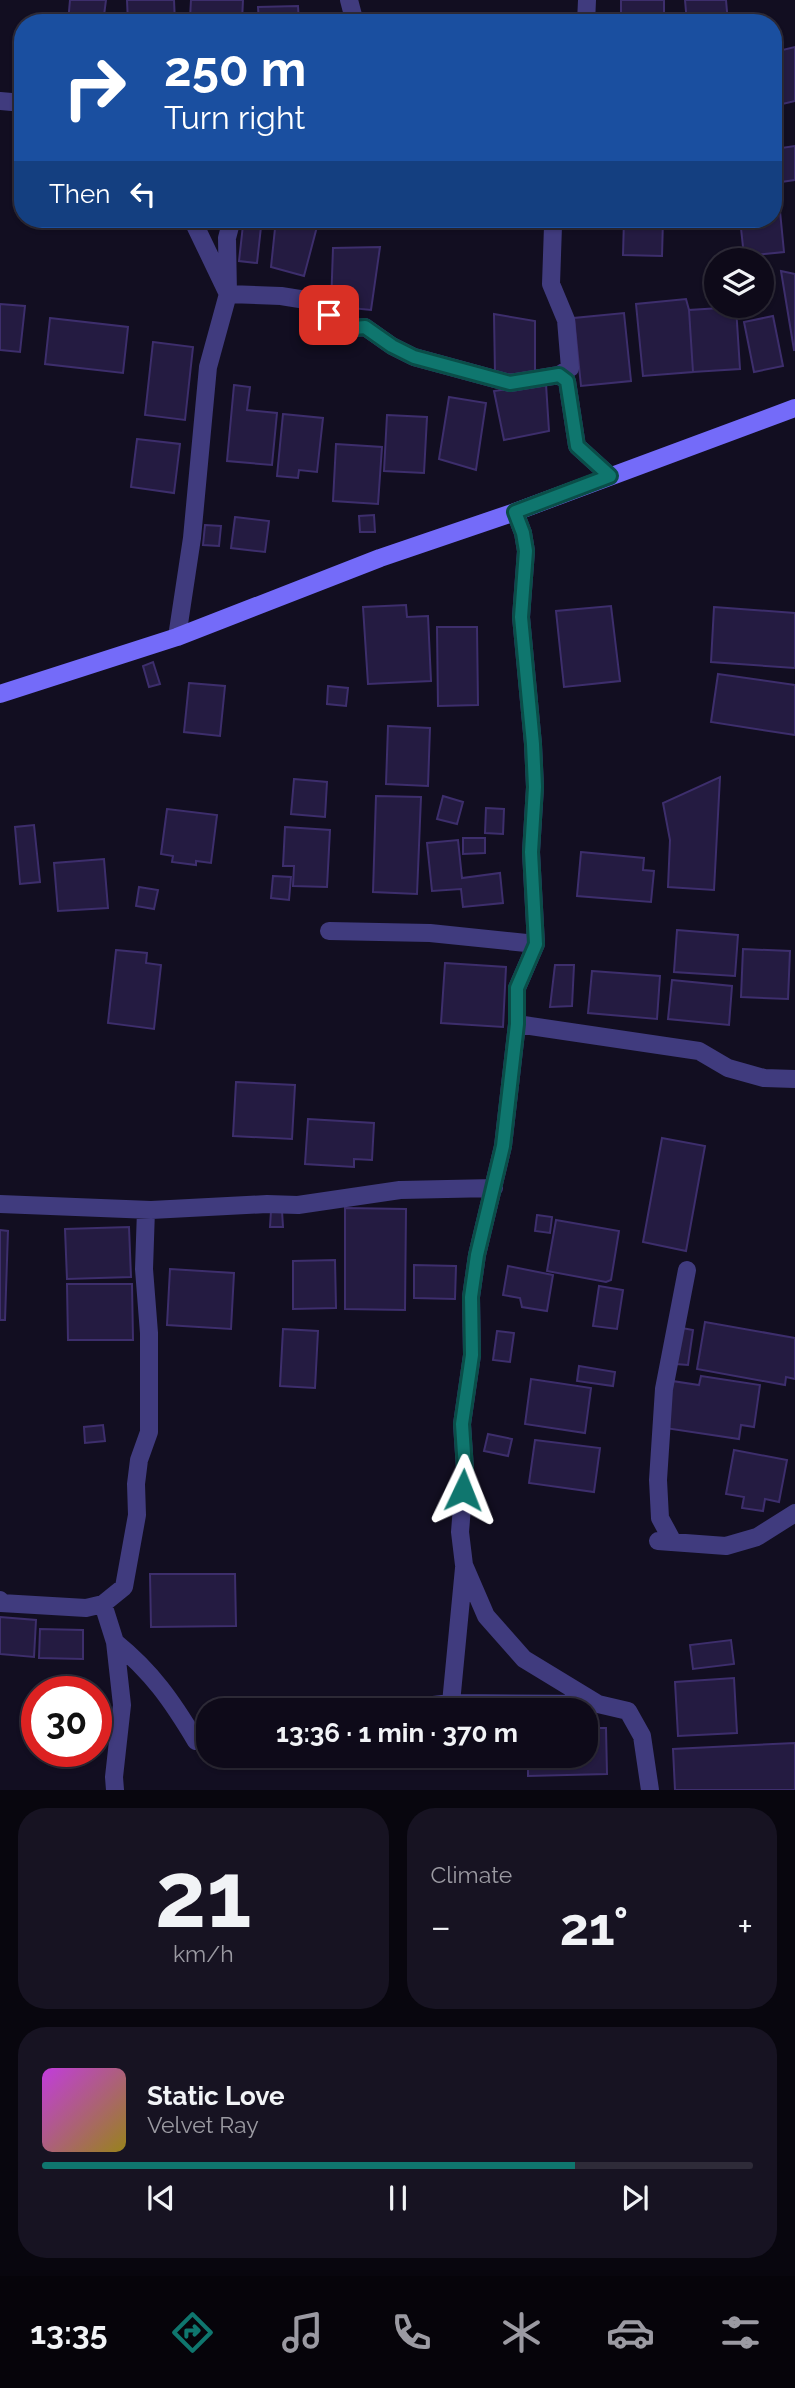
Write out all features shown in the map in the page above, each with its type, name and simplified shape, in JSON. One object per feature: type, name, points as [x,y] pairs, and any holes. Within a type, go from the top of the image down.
[{"type":"street","points":[[196,228],[228,294]]},
{"type":"street","points":[[177,637],[192,538],[208,367],[228,294],[227,238],[230,228]]},
{"type":"street","points":[[228,294],[324,299],[335,330],[365,327],[392,346],[414,357],[495,380],[510,383],[559,375],[570,368],[566,320],[551,284],[554,228]]},
{"type":"street","points":[[559,375],[567,381],[577,446],[610,476]]},
{"type":"street","points":[[0,694],[177,637],[380,558],[515,512],[795,408]]},
{"type":"street","points":[[451,1698],[464,1565],[460,1532],[465,1469],[462,1424],[472,1355],[471,1297],[477,1255],[494,1188],[511,1093],[517,988],[536,944],[531,852],[534,755],[521,617],[526,551],[515,512]]},
{"type":"street","points":[[329,930],[429,933],[536,944]]},
{"type":"street","points":[[517,1024],[699,1051],[728,1068],[764,1078],[795,1080]]},
{"type":"street","points":[[0,1204],[146,1210],[298,1205],[400,1190],[494,1188]]},
{"type":"street","points":[[0,1600],[86,1608],[103,1604],[124,1587],[137,1515],[136,1484],[139,1460],[149,1432],[149,1333],[144,1269],[146,1210]]},
{"type":"street","points":[[687,1270],[664,1389],[659,1480],[660,1518],[666,1542],[726,1546],[757,1537],[795,1513]]},
{"type":"street","points":[[464,1565],[486,1616],[524,1658],[588,1698]]},
{"type":"street","points":[[103,1604],[116,1642],[122,1704],[115,1790]]},
{"type":"street","points":[[116,1642],[138,1660],[171,1699],[196,1741]]},
{"type":"street","points":[[598,1704],[628,1711],[642,1736],[650,1790]]},
{"type":"building","points":[[70,0],[106,0],[104,14],[69,14]]},
{"type":"building","points":[[127,0],[174,0],[175,14],[128,14]]},
{"type":"building","points":[[191,0],[243,0],[242,14],[190,14]]},
{"type":"building","points":[[621,0],[664,0],[664,14],[621,14]]},
{"type":"building","points":[[685,0],[726,0],[727,14],[686,14]]},
{"type":"building","points":[[298,6],[298,14],[258,14],[258,7]]},
{"type":"building","points":[[795,47],[795,101],[782,104],[782,50]]},
{"type":"building","points":[[795,146],[795,180],[782,182],[782,148]]},
{"type":"building","points":[[243,228],[261,228],[257,263],[239,261]]},
{"type":"building","points":[[275,228],[317,228],[304,276],[271,267]]},
{"type":"building","points":[[624,228],[663,228],[662,256],[623,255]]},
{"type":"building","points":[[741,228],[782,228],[784,252],[774,253],[774,248],[743,248]]},
{"type":"building","points":[[380,247],[371,310],[331,306],[333,248]]},
{"type":"building","points":[[781,271],[795,274],[795,350],[794,350]]},
{"type":"building","points":[[686,299],[693,372],[643,376],[636,304]]},
{"type":"building","points":[[0,304],[25,306],[20,352],[0,350]]},
{"type":"building","points":[[316,304],[325,307],[318,325],[304,319],[304,312],[312,312]]},
{"type":"building","points":[[704,309],[704,318],[737,318],[740,369],[693,372],[689,310]]},
{"type":"building","points":[[624,313],[631,381],[581,386],[574,318]]},
{"type":"building","points":[[494,314],[535,321],[535,375],[495,374]]},
{"type":"building","points":[[50,318],[128,327],[123,373],[45,364]]},
{"type":"building","points":[[773,318],[783,366],[754,372],[744,322]]},
{"type":"building","points":[[153,342],[193,347],[185,420],[145,415]]},
{"type":"building","points":[[546,384],[549,431],[504,440],[494,391]]},
{"type":"building","points":[[234,385],[250,387],[247,410],[277,413],[272,465],[227,461]]},
{"type":"building","points":[[449,397],[486,403],[476,470],[439,459]]},
{"type":"building","points":[[283,414],[323,418],[317,472],[299,470],[298,478],[277,476]]},
{"type":"building","points":[[387,415],[427,417],[424,473],[384,471]]},
{"type":"building","points":[[137,439],[180,444],[174,493],[131,487]]},
{"type":"building","points":[[336,444],[382,447],[378,504],[333,501]]},
{"type":"building","points":[[374,515],[375,532],[360,532],[359,516]]},
{"type":"building","points":[[235,517],[269,521],[265,552],[231,548]]},
{"type":"building","points":[[205,525],[221,526],[219,546],[203,545]]},
{"type":"building","points":[[406,605],[407,617],[428,616],[431,681],[368,684],[363,607]]},
{"type":"building","points":[[611,606],[620,681],[564,687],[556,611]]},
{"type":"building","points":[[714,607],[795,613],[795,668],[711,662]]},
{"type":"building","points":[[437,627],[477,627],[478,705],[438,706]]},
{"type":"building","points":[[153,662],[160,684],[149,687],[143,666]]},
{"type":"building","points":[[718,674],[795,685],[795,735],[711,722]]},
{"type":"building","points":[[189,683],[225,686],[220,736],[184,732]]},
{"type":"building","points":[[328,686],[348,688],[346,706],[327,704]]},
{"type":"building","points":[[388,726],[430,728],[428,786],[386,784]]},
{"type":"building","points":[[720,777],[714,890],[668,887],[670,840],[663,803]]},
{"type":"building","points":[[294,779],[327,782],[325,817],[291,814]]},
{"type":"building","points":[[376,796],[421,797],[417,894],[373,892]]},
{"type":"building","points":[[443,796],[463,802],[457,824],[437,819]]},
{"type":"building","points":[[486,808],[504,809],[503,834],[485,833]]},
{"type":"building","points":[[167,809],[217,815],[211,863],[196,861],[196,865],[172,862],[173,856],[161,854]]},
{"type":"building","points":[[34,825],[40,882],[20,884],[15,827]]},
{"type":"building","points":[[285,827],[330,830],[327,887],[293,886],[294,866],[283,866]]},
{"type":"building","points":[[463,838],[485,838],[485,853],[463,854]]},
{"type":"building","points":[[458,840],[462,878],[500,873],[503,903],[463,907],[461,889],[432,891],[427,843]]},
{"type":"building","points":[[581,852],[644,858],[643,870],[654,871],[651,902],[577,896]]},
{"type":"building","points":[[104,859],[108,908],[58,911],[54,863]]},
{"type":"building","points":[[273,876],[291,877],[289,900],[271,898]]},
{"type":"building","points":[[139,887],[158,890],[154,909],[136,906]]},
{"type":"building","points":[[677,930],[738,935],[735,976],[674,972]]},
{"type":"building","points":[[743,949],[790,951],[788,999],[741,997]]},
{"type":"building","points":[[116,950],[147,953],[146,963],[161,965],[154,1029],[108,1023]]},
{"type":"building","points":[[445,963],[506,967],[503,1027],[441,1023]]},
{"type":"building","points":[[555,965],[574,965],[572,1006],[550,1007]]},
{"type":"building","points":[[592,971],[660,976],[657,1019],[588,1013]]},
{"type":"building","points":[[672,980],[732,986],[729,1025],[668,1019]]},
{"type":"building","points":[[236,1082],[295,1085],[292,1139],[233,1136]]},
{"type":"building","points":[[308,1119],[374,1123],[372,1160],[354,1159],[354,1167],[305,1164]]},
{"type":"building","points":[[662,1138],[705,1146],[686,1251],[643,1242]]},
{"type":"building","points":[[345,1208],[406,1209],[405,1310],[345,1309]]},
{"type":"building","points":[[271,1211],[282,1211],[283,1227],[270,1227]]},
{"type":"building","points":[[537,1215],[552,1217],[550,1233],[535,1231]]},
{"type":"building","points":[[556,1220],[619,1231],[611,1280],[606,1282],[547,1271]]},
{"type":"building","points":[[129,1227],[131,1277],[67,1279],[65,1229]]},
{"type":"building","points":[[0,1230],[8,1231],[5,1320],[0,1320]]},
{"type":"building","points":[[335,1260],[336,1308],[293,1309],[293,1261]]},
{"type":"building","points":[[414,1265],[456,1266],[455,1299],[414,1298]]},
{"type":"building","points":[[508,1266],[553,1275],[547,1311],[522,1307],[520,1298],[503,1295]]},
{"type":"building","points":[[170,1269],[234,1273],[231,1329],[167,1325]]},
{"type":"building","points":[[67,1284],[132,1284],[133,1340],[68,1340]]},
{"type":"building","points":[[599,1286],[623,1290],[617,1329],[593,1326]]},
{"type":"building","points":[[705,1322],[795,1338],[795,1379],[786,1377],[785,1385],[697,1369]]},
{"type":"building","points":[[682,1328],[693,1330],[688,1365],[676,1364]]},
{"type":"building","points":[[283,1329],[318,1331],[315,1388],[280,1386]]},
{"type":"building","points":[[497,1331],[514,1333],[510,1362],[493,1360]]},
{"type":"building","points":[[579,1366],[615,1372],[613,1386],[577,1381]]},
{"type":"building","points":[[701,1376],[760,1385],[754,1427],[741,1425],[739,1439],[665,1428],[672,1381],[699,1385]]},
{"type":"building","points":[[531,1379],[591,1388],[585,1433],[525,1424]]},
{"type":"building","points":[[103,1425],[105,1441],[85,1443],[84,1427]]},
{"type":"building","points":[[488,1434],[512,1439],[508,1456],[484,1451]]},
{"type":"building","points":[[535,1440],[600,1448],[594,1492],[529,1483]]},
{"type":"building","points":[[734,1450],[787,1460],[779,1502],[765,1499],[763,1511],[742,1508],[744,1497],[726,1494]]},
{"type":"building","points":[[150,1574],[235,1574],[236,1626],[151,1627]]},
{"type":"building","points":[[0,1617],[36,1620],[34,1657],[0,1654]]},
{"type":"building","points":[[40,1629],[83,1630],[83,1659],[39,1658]]},
{"type":"building","points":[[731,1640],[734,1664],[693,1669],[690,1645]]},
{"type":"building","points":[[734,1678],[737,1733],[678,1736],[675,1682]]},
{"type":"building","points":[[598,1728],[606,1728],[607,1774],[528,1776],[528,1768],[598,1768]]},
{"type":"building","points":[[795,1743],[795,1790],[675,1790],[673,1749]]},
{"type":"route","points":[[329,315],[335,330],[365,327],[392,346],[414,357],[495,380],[510,383],[559,375],[567,381],[577,446],[610,476],[515,512],[526,551],[521,617],[529,687],[535,787],[531,852],[536,944],[517,988],[511,1093],[503,1146],[477,1255],[471,1297],[472,1355],[462,1424],[465,1469],[463,1490]]}]
